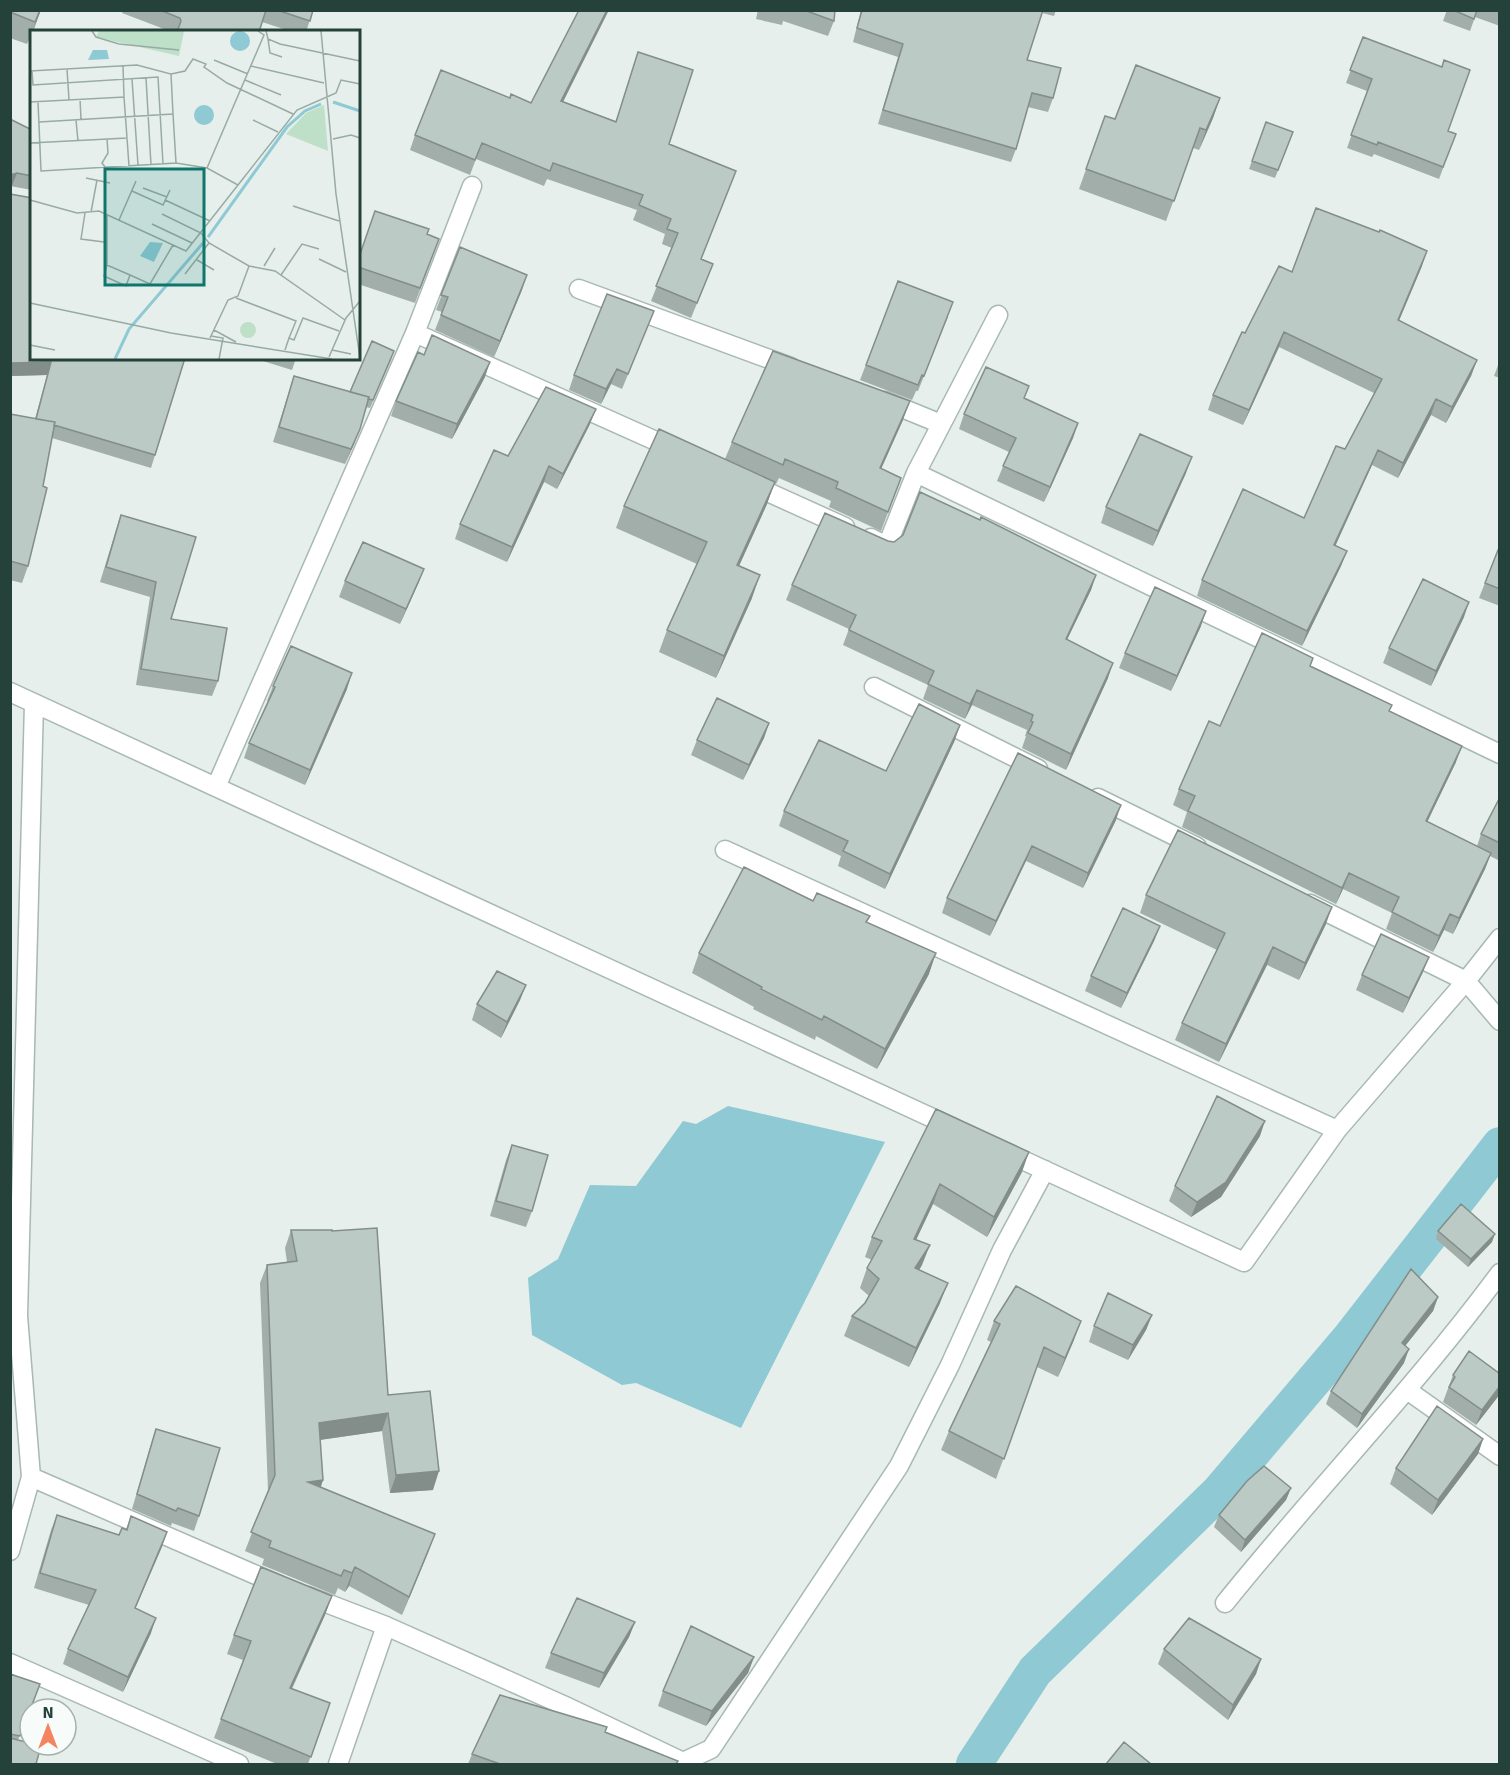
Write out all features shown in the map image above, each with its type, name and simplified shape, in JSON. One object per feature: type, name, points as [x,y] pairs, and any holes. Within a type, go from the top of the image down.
[{"type":"street","points":[[216,787],[415,333],[472,186]]},
{"type":"street","points":[[579,289],[804,372]]},
{"type":"street","points":[[737,478],[887,546],[916,473],[998,315]]},
{"type":"street","points":[[415,333],[694,459]]},
{"type":"street","points":[[871,396],[941,424]]},
{"type":"street","points":[[916,473],[1500,754]]},
{"type":"street","points":[[874,687],[1053,777]]},
{"type":"street","points":[[10,693],[970,1136]]},
{"type":"street","points":[[10,1551],[31,1477],[18,1316],[34,703]]},
{"type":"street","points":[[1085,792],[1212,855]]},
{"type":"street","points":[[725,850],[1337,1130]]},
{"type":"street","points":[[1297,897],[1466,981],[1500,1021]]},
{"type":"street","points":[[991,1146],[1244,1263],[1337,1130],[1466,981],[1500,938]]},
{"type":"street","points":[[31,1477],[224,1562],[386,1626],[563,1705],[683,1762],[711,1749],[899,1466],[950,1365],[1002,1250],[1045,1170]]},
{"type":"street","points":[[1225,1603],[1328,1479],[1407,1390],[1461,1325],[1500,1273]]},
{"type":"street","points":[[1407,1390],[1500,1456]]},
{"type":"street","points":[[338,1764],[386,1626]]},
{"type":"street","points":[[10,1663],[239,1764]]},
{"type":"water","points":[[728,1106],[885,1142],[741,1428],[636,1383],[622,1385],[532,1335],[528,1278],[558,1259],[590,1185],[636,1186],[683,1121],[696,1124]]},
{"type":"building","points":[[10,10],[40,10],[35,22],[10,12]]},
{"type":"building","points":[[160,10],[266,10],[260,30],[178,30],[180,18]]},
{"type":"building","points":[[277,10],[313,10],[310,21]]},
{"type":"building","points":[[579,10],[607,10],[561,101],[616,122],[638,52],[693,70],[669,144],[736,171],[701,259],[713,264],[697,303],[656,286],[678,233],[667,229],[671,219],[639,205],[643,195],[553,163],[550,171],[482,143],[475,160],[415,135],[441,70],[510,98],[511,94],[531,103]]},
{"type":"building","points":[[804,10],[835,10],[834,21]]},
{"type":"building","points":[[862,10],[1043,10],[1027,60],[1061,68],[1053,98],[1032,93],[1016,149],[883,110],[903,44],[857,28]]},
{"type":"building","points":[[1453,10],[1477,10],[1474,19]]},
{"type":"building","points":[[1363,37],[1442,67],[1444,60],[1470,70],[1448,131],[1456,134],[1443,167],[1378,142],[1377,145],[1351,135],[1372,79],[1350,70]]},
{"type":"building","points":[[1136,65],[1220,98],[1206,130],[1200,128],[1174,201],[1086,169],[1105,116],[1115,119]]},
{"type":"building","points":[[10,119],[30,129],[30,176],[17,173],[10,175]]},
{"type":"building","points":[[1266,122],[1293,132],[1278,170],[1252,161]]},
{"type":"building","points":[[10,194],[30,198],[30,360],[184,360],[155,455],[54,425],[55,422],[36,419],[51,362],[10,363]]},
{"type":"building","points":[[1316,208],[1379,232],[1380,230],[1427,251],[1398,320],[1477,360],[1452,407],[1436,399],[1403,463],[1378,450],[1334,545],[1347,551],[1307,631],[1202,580],[1243,489],[1304,518],[1336,446],[1345,449],[1382,379],[1284,332],[1249,410],[1213,395],[1242,332],[1245,333],[1279,266],[1292,272]]},
{"type":"building","points":[[375,211],[429,229],[427,234],[439,239],[420,288],[360,268],[360,254]]},
{"type":"building","points":[[460,247],[527,275],[500,341],[441,315],[448,297],[441,295]]},
{"type":"building","points":[[898,281],[953,302],[924,376],[922,375],[918,385],[866,365]]},
{"type":"building","points":[[607,294],[654,311],[628,374],[617,369],[606,389],[574,375]]},
{"type":"building","points":[[432,335],[490,362],[457,424],[396,401],[418,352],[424,355]]},
{"type":"building","points":[[372,341],[394,351],[373,400],[350,392]]},
{"type":"building","points":[[773,351],[910,401],[880,468],[901,478],[888,512],[836,488],[838,482],[785,459],[783,465],[732,442]]},
{"type":"building","points":[[986,367],[1029,386],[1024,398],[1078,423],[1050,487],[1003,466],[1016,438],[964,414]]},
{"type":"building","points":[[294,376],[369,397],[360,429],[351,449],[279,427]]},
{"type":"building","points":[[546,387],[596,409],[563,474],[549,466],[512,547],[460,524],[494,450],[508,456]]},
{"type":"building","points":[[10,414],[55,422],[43,486],[47,488],[28,566],[10,561]]},
{"type":"building","points":[[659,429],[775,482],[737,565],[760,575],[724,656],[667,630],[707,542],[624,506]]},
{"type":"building","points":[[1140,434],[1192,457],[1158,531],[1106,507]]},
{"type":"building","points":[[920,492],[980,520],[981,517],[1096,575],[1066,639],[1113,663],[1071,754],[1028,733],[1033,722],[1031,721],[1033,715],[977,690],[970,704],[928,684],[934,671],[849,630],[856,615],[792,585],[825,513],[894,542],[903,535]]},
{"type":"building","points":[[121,515],[196,537],[171,619],[227,628],[218,681],[141,669],[156,582],[106,567]]},
{"type":"building","points":[[363,542],[424,569],[406,609],[345,581]]},
{"type":"building","points":[[1498,550],[1500,551],[1500,589],[1485,583]]},
{"type":"building","points":[[1423,579],[1469,602],[1436,671],[1389,648]]},
{"type":"building","points":[[1155,587],[1206,611],[1177,676],[1125,653]]},
{"type":"building","points":[[1262,633],[1313,658],[1310,666],[1392,705],[1389,711],[1462,746],[1426,821],[1491,853],[1459,918],[1450,914],[1439,936],[1392,912],[1399,897],[1349,873],[1342,888],[1188,811],[1195,796],[1179,789],[1209,721],[1220,726]]},
{"type":"building","points":[[291,646],[352,673],[310,770],[249,743]]},
{"type":"building","points":[[717,698],[769,723],[749,765],[697,740]]},
{"type":"building","points":[[919,704],[960,725],[890,874],[843,851],[848,841],[784,811],[819,740],[886,771]]},
{"type":"building","points":[[1018,753],[1121,805],[1088,873],[1032,846],[996,921],[947,898]]},
{"type":"building","points":[[1500,797],[1500,843],[1481,834]]},
{"type":"building","points":[[1178,830],[1332,907],[1305,963],[1273,947],[1226,1044],[1182,1023],[1225,933],[1146,895]]},
{"type":"building","points":[[744,867],[813,901],[817,893],[870,916],[866,922],[936,953],[885,1049],[824,1016],[822,1020],[761,989],[762,987],[699,953]]},
{"type":"building","points":[[1123,908],[1160,926],[1127,993],[1091,976]]},
{"type":"building","points":[[1381,934],[1429,957],[1409,998],[1362,975]]},
{"type":"building","points":[[497,971],[526,985],[507,1022],[477,1004]]},
{"type":"building","points":[[1217,1096],[1265,1121],[1226,1182],[1197,1202],[1175,1186]]},
{"type":"building","points":[[936,1109],[1029,1152],[994,1217],[940,1184],[914,1239],[930,1245],[915,1268],[948,1283],[916,1348],[852,1316],[865,1303],[879,1279],[867,1268],[882,1241],[872,1237]]},
{"type":"building","points":[[512,1145],[548,1155],[532,1211],[496,1201]]},
{"type":"building","points":[[1461,1204],[1495,1234],[1471,1259],[1438,1231]]},
{"type":"building","points":[[377,1228],[388,1395],[430,1391],[439,1471],[396,1475],[388,1413],[319,1423],[323,1480],[308,1482],[435,1534],[409,1597],[355,1567],[352,1573],[344,1570],[341,1576],[269,1547],[271,1541],[251,1532],[275,1475],[267,1265],[297,1261],[291,1230],[332,1231]]},
{"type":"building","points":[[1411,1269],[1438,1297],[1402,1343],[1409,1349],[1362,1414],[1331,1391]]},
{"type":"building","points":[[1016,1286],[1081,1321],[1065,1358],[1044,1347],[1004,1459],[949,1431],[1000,1324],[994,1321]]},
{"type":"building","points":[[1108,1293],[1152,1315],[1133,1345],[1094,1326]]},
{"type":"building","points":[[1469,1351],[1500,1374],[1500,1386],[1482,1410],[1449,1387],[1455,1377],[1453,1375]]},
{"type":"building","points":[[1437,1406],[1483,1439],[1438,1500],[1396,1468]]},
{"type":"building","points":[[156,1429],[220,1448],[199,1516],[178,1508],[176,1511],[137,1494]]},
{"type":"building","points":[[1264,1466],[1291,1488],[1245,1540],[1219,1515],[1247,1481]]},
{"type":"building","points":[[57,1515],[119,1535],[122,1528],[127,1530],[131,1516],[167,1532],[135,1608],[156,1618],[128,1677],[68,1649],[96,1590],[40,1573]]},
{"type":"building","points":[[261,1567],[332,1596],[290,1688],[330,1703],[311,1757],[221,1719],[251,1641],[234,1635]]},
{"type":"building","points":[[577,1598],[635,1622],[604,1673],[551,1653]]},
{"type":"building","points":[[1189,1618],[1261,1659],[1233,1705],[1164,1649]]},
{"type":"building","points":[[691,1626],[754,1657],[712,1711],[663,1691]]},
{"type":"building","points":[[10,1674],[40,1684],[35,1697],[18,1697],[18,1736],[10,1734]]},
{"type":"building","points":[[500,1695],[607,1727],[605,1732],[678,1761],[676,1764],[500,1764],[472,1754]]},
{"type":"building","points":[[10,1738],[18,1740],[18,1757],[38,1757],[36,1764],[10,1764]]},
{"type":"building","points":[[1124,1742],[1151,1764],[1106,1764]]},
{"type":"waterway","points":[[974,1764],[1035,1671],[1219,1492],[1349,1339],[1500,1145]]}]
